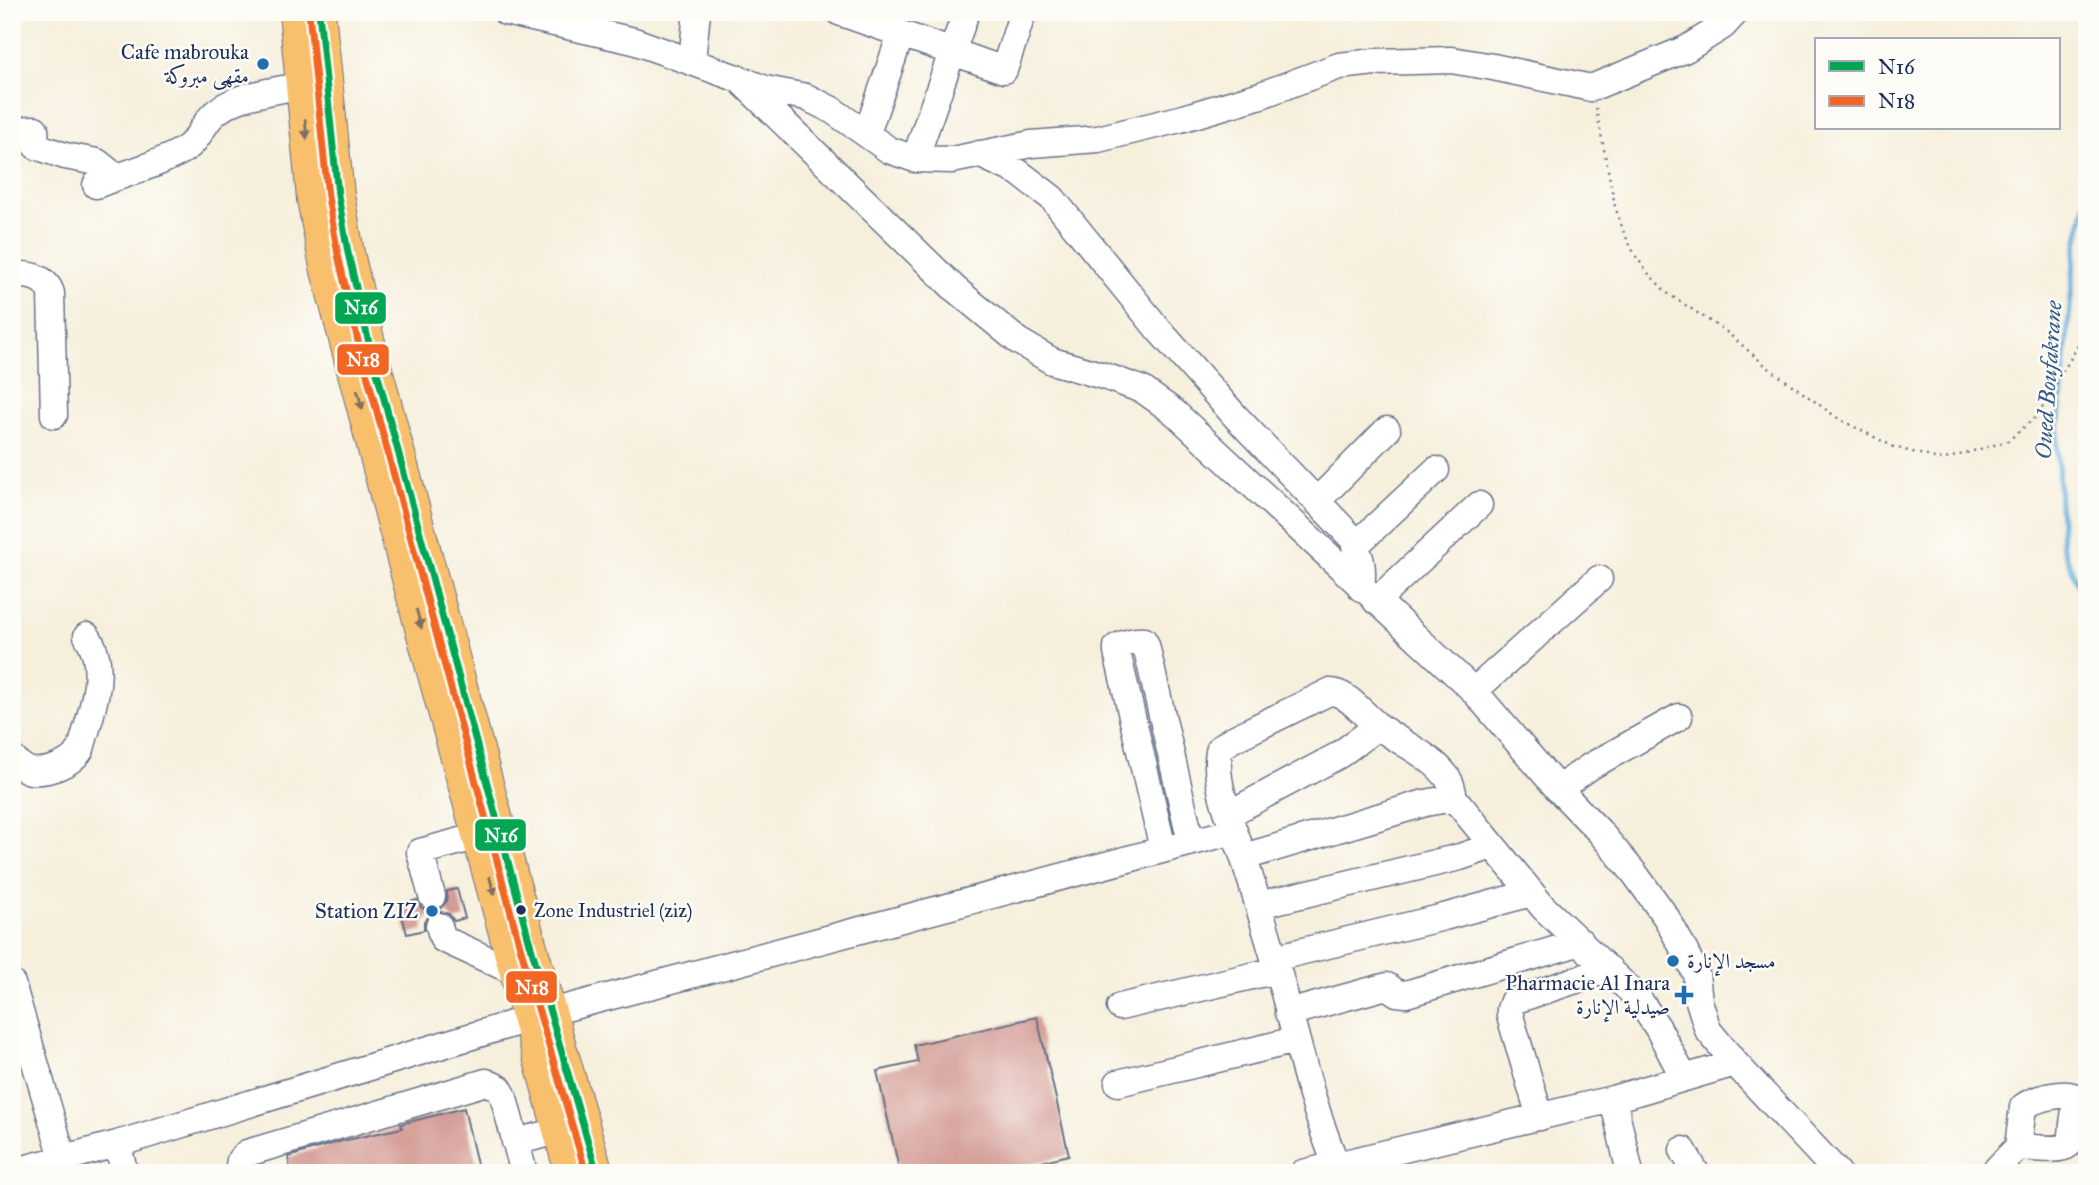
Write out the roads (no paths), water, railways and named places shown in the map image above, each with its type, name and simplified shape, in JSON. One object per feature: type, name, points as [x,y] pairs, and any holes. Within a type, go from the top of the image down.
[{"type":"main road","points":[[295,12],[313,199],[326,267],[515,972],[540,1016],[597,1173]]},
{"type":"main road","points":[[319,12],[337,181],[348,253],[378,376],[529,940],[559,1131],[571,1173]]},
{"type":"street","points":[[506,12],[634,41],[765,89],[806,97],[832,110],[889,150],[915,159],[952,160],[1031,144],[1112,135],[1180,119],[1238,102],[1339,66],[1451,60],[1493,66],[1591,88],[1686,49],[1723,26],[1736,12]]},
{"type":"street","points":[[692,61],[697,12]]},
{"type":"street","points":[[839,12],[1004,70],[1023,12]]},
{"type":"street","points":[[915,159],[966,12]]},
{"type":"street","points":[[867,133],[901,34]]},
{"type":"street","points":[[739,79],[955,289],[1018,341],[1052,361],[1143,390],[1174,412],[1474,691],[1636,874],[1666,917],[1696,974],[1699,1001],[1708,1030],[1735,1063],[1838,1173]]},
{"type":"street","points":[[12,130],[35,129],[36,146],[65,156],[97,162],[106,181],[188,147],[222,107],[238,100],[302,85]]},
{"type":"street","points":[[979,155],[1018,172],[1052,198],[1166,338],[1352,538],[1362,559],[1368,594]]},
{"type":"street","points":[[12,274],[43,279],[51,293],[54,415]]},
{"type":"street","points":[[1317,500],[1387,430]]},
{"type":"street","points":[[1356,545],[1436,471]]},
{"type":"street","points":[[1368,594],[1479,505]]},
{"type":"street","points":[[1474,691],[1599,579]]},
{"type":"street","points":[[12,758],[28,771],[41,771],[67,763],[75,758],[81,749],[98,674],[96,648],[87,636]]},
{"type":"street","points":[[1163,849],[1117,652],[1117,647],[1122,645],[1139,641],[1144,641],[1146,645],[1191,842]]},
{"type":"street","points":[[1336,1164],[1325,1138],[1276,964],[1231,822],[1217,765],[1220,748],[1231,740],[1329,692],[1336,691],[1343,695],[1378,726],[1447,777],[1454,798],[1543,907],[1637,997],[1658,1028],[1684,1078]]},
{"type":"street","points":[[1558,789],[1591,766],[1679,717]]},
{"type":"street","points":[[12,1172],[540,1016],[1191,842],[1231,822],[1339,755],[1378,726]]},
{"type":"street","points":[[1244,857],[1425,803],[1454,798]]},
{"type":"street","points":[[432,895],[420,852],[479,836]]},
{"type":"street","points":[[1258,905],[1460,857],[1492,846]]},
{"type":"street","points":[[1120,1007],[1531,893]]},
{"type":"street","points":[[439,926],[443,939],[515,972]]},
{"type":"street","points":[[1288,1013],[1387,986],[1397,993],[1406,994],[1581,942]]},
{"type":"street","points":[[1540,1117],[1510,1016],[1513,1001],[1609,969]]},
{"type":"street","points":[[12,984],[64,1157]]},
{"type":"street","points":[[1118,1083],[1296,1040]]},
{"type":"street","points":[[1303,1173],[1613,1099],[1735,1063]]},
{"type":"street","points":[[237,1173],[240,1160],[247,1153],[486,1082],[499,1088],[503,1095],[524,1173]]},
{"type":"street","points":[[1613,1099],[1630,1173]]},
{"type":"street","points":[[515,1142],[559,1131]]},
{"type":"street","points":[[117,1143],[125,1173]]},
{"type":"street","points":[[1993,1173],[2018,1147]]},
{"type":"street","points":[[1683,1150],[1696,1173]]},
{"type":"waterway","name":"Oued Boufakrane","points":[[2087,194],[2075,255],[2057,442],[2062,546],[2087,607]]},
{"type":"place","name":"Cafe mabrouka مقهى مبروكة","points":[[263,64]]},
{"type":"place","name":"Zone Industriel (ziz)","points":[[521,910]]},
{"type":"place","name":"Station ZIZ","points":[[432,911]]},
{"type":"place","name":"مسجد الإنارة","points":[[1673,961]]},
{"type":"place","name":"Pharmacie Al Inara صيدلية الإنارة","points":[[1684,995]]}]
